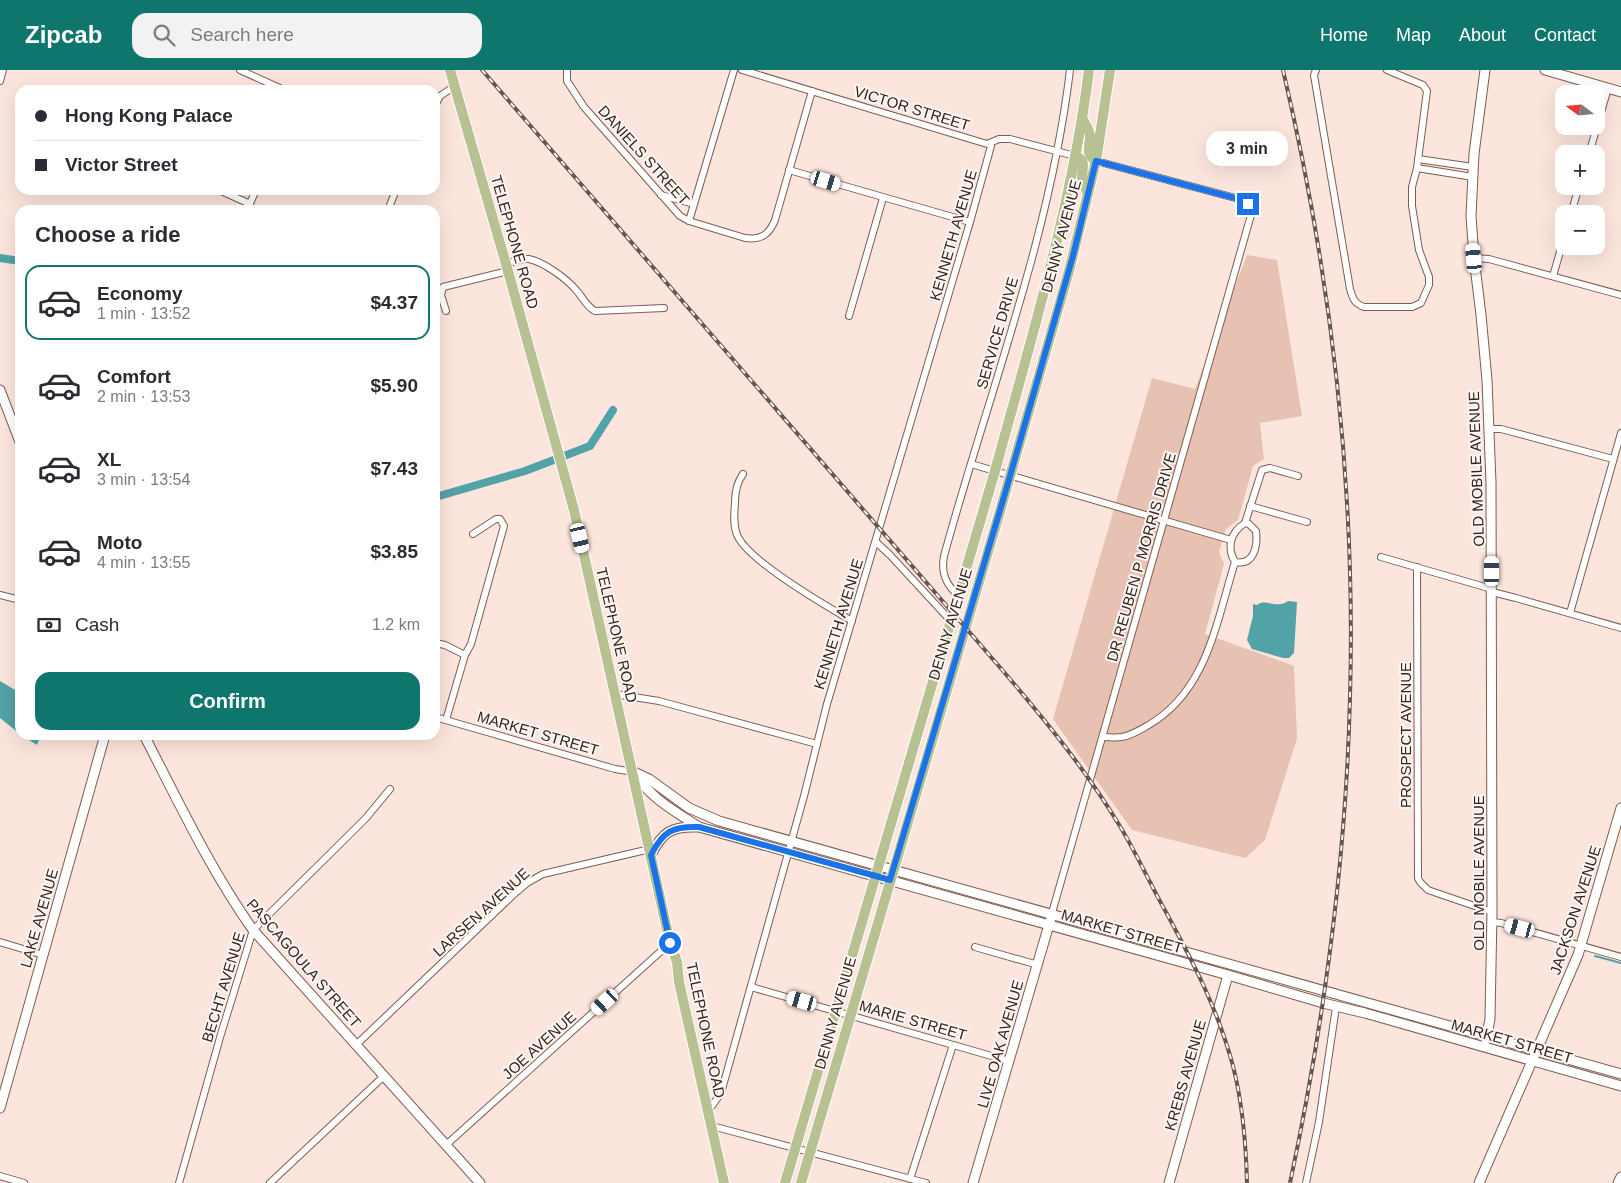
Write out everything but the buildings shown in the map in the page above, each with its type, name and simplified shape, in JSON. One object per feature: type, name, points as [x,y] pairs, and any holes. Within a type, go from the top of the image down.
[{"type":"main road","name":"TELEPHONE ROAD","points":[[450,70],[574,510],[634,772],[670,943],[677,962],[679,982],[724,1183]]},
{"type":"main road","name":"DENNY AVENUE","points":[[785,1183],[995,471],[1050,266],[1075,156],[1089,70]]},
{"type":"main road","name":"DENNY AVENUE","points":[[801,1183],[1073,256],[1096,161],[1110,70]]},
{"type":"main road","name":"OLD MOBILE AVENUE","points":[[1482,1046],[1488,1036],[1490,1020],[1492,922],[1490,429],[1481,315],[1471,225],[1473,172],[1485,70]]},
{"type":"main road","points":[[1545,70],[1621,92]]},
{"type":"main road","points":[[1082,117],[1090,134],[1089,153],[1092,159],[1096,161]]},
{"type":"main road","points":[[1075,156],[1083,161],[1082,178],[1088,194]]},
{"type":"main road","points":[[0,390],[15,429]]},
{"type":"main road","name":"LAKE AVENUE","points":[[0,1108],[104,740]]},
{"type":"main road","name":"PASCAGOULA STREET","points":[[147,740],[215,872],[253,930],[480,1183]]},
{"type":"main road","name":"MARKET STREET","points":[[634,772],[644,788],[699,827],[788,852],[876,870]]},
{"type":"main road","name":"MARKET STREET","points":[[634,772],[648,778],[698,814],[1049,924],[1228,974],[1336,1007],[1365,1013],[1621,1086]]},
{"type":"main road","name":"JACKSON AVENUE","points":[[1480,1183],[1582,944],[1621,808]]},
{"type":"main road","points":[[651,852],[664,834],[685,826],[699,827]]},
{"type":"main road","name":"MARKET STREET","points":[[891,875],[1052,913],[1621,1074]]},
{"type":"main road","name":"LIVE OAK AVENUE","points":[[973,1183],[1052,913]]},
{"type":"main road","name":"KREBS AVENUE","points":[[1169,1183],[1228,974]]},
{"type":"main road","points":[[1618,1183],[1621,1177]]},
{"type":"street","points":[[0,81],[3,70]]},
{"type":"street","points":[[240,70],[273,85]]},
{"type":"street","name":"DANIELS STREET","points":[[567,70],[567,82],[584,107],[680,216],[689,221],[745,238],[762,238],[772,228],[789,170]]},
{"type":"street","points":[[689,221],[734,70]]},
{"type":"street","name":"VICTOR STREET","points":[[742,70],[967,138],[990,143],[999,139],[1010,139],[1075,156]]},
{"type":"street","name":"SERVICE DRIVE","points":[[958,595],[948,586],[943,572],[943,564],[1031,260],[1057,151],[1070,70]]},
{"type":"street","points":[[1316,70],[1314,76],[1353,300],[1364,308],[1412,307],[1421,302],[1429,284],[1429,277],[1419,250],[1412,206],[1412,187],[1417,168],[1427,91],[1423,86],[1386,70]]},
{"type":"street","points":[[440,96],[455,86]]},
{"type":"street","points":[[1592,145],[1608,88]]},
{"type":"street","points":[[812,91],[789,170],[970,222]]},
{"type":"street","name":"KENNETH AVENUE","points":[[709,1110],[721,1093],[791,842],[827,704],[970,222],[991,146],[990,143]]},
{"type":"street","points":[[1418,159],[1473,172]]},
{"type":"street","name":"DR REUBEN P MORRIS DRIVE","points":[[1052,913],[1251,220],[1250,207],[1243,200],[1096,161]]},
{"type":"street","points":[[1417,168],[1473,172]]},
{"type":"street","points":[[228,195],[245,205]]},
{"type":"street","points":[[661,195],[694,204]]},
{"type":"street","points":[[849,316],[883,198]]},
{"type":"street","points":[[1553,276],[1559,255]]},
{"type":"street","points":[[1474,258],[1489,259],[1621,295]]},
{"type":"street","points":[[446,310],[441,295],[443,287],[507,267],[524,259],[537,262],[563,277],[591,309],[595,311],[664,308]]},
{"type":"street","points":[[1490,429],[1501,429],[1613,459]]},
{"type":"street","points":[[1570,613],[1621,433]]},
{"type":"street","points":[[971,464],[1231,540]]},
{"type":"street","points":[[1103,736],[1124,737],[1140,730],[1176,705],[1188,690],[1199,672],[1208,650],[1234,562],[1229,548],[1233,533],[1245,523],[1262,470],[1270,468],[1298,476]]},
{"type":"street","points":[[743,474],[736,492],[734,523],[735,531],[741,543],[769,567],[796,586],[852,621]]},
{"type":"street","points":[[1250,506],[1307,522]]},
{"type":"street","points":[[446,720],[465,655],[473,635],[504,526],[503,522],[500,519],[496,519],[473,534]]},
{"type":"street","points":[[1234,562],[1247,562],[1251,558],[1254,549],[1257,538],[1256,530],[1245,523]]},
{"type":"street","points":[[876,542],[890,554],[950,620]]},
{"type":"street","points":[[1382,556],[1492,591],[1621,628]]},
{"type":"street","name":"PROSPECT AVENUE","points":[[1417,567],[1417,860],[1420,882],[1428,890],[1492,912]]},
{"type":"street","points":[[0,595],[15,599]]},
{"type":"street","points":[[440,644],[465,655]]},
{"type":"street","points":[[615,694],[659,701],[817,744]]},
{"type":"street","name":"MARKET STREET","points":[[440,719],[615,769],[634,772]]},
{"type":"street","name":"BECHT AVENUE","points":[[180,1183],[253,930],[366,818],[390,788]]},
{"type":"street","name":"LARSEN AVENUE","points":[[356,1044],[534,878],[558,870],[651,852]]},
{"type":"street","points":[[1492,922],[1582,944],[1621,957]]},
{"type":"street","points":[[0,942],[43,955]]},
{"type":"street","name":"JOE AVENUE","points":[[446,1145],[670,943]]},
{"type":"street","points":[[975,947],[1038,965]]},
{"type":"street","name":"MARIE STREET","points":[[751,987],[1009,1061]]},
{"type":"street","points":[[1306,1183],[1319,1122],[1336,1007]]},
{"type":"street","points":[[910,1179],[953,1044]]},
{"type":"street","points":[[270,1183],[384,1076]]},
{"type":"street","points":[[712,1126],[926,1183]]},
{"type":"street","points":[[0,1176],[24,1183]]},
{"type":"shaded area","points":[[1247,255],[1277,260],[1302,416],[1260,423],[1264,459],[1253,466],[1238,520],[1226,529],[1219,552],[1224,564],[1205,634],[1294,666],[1297,738],[1265,840],[1245,858],[1132,830],[1053,719],[1152,378],[1195,389]]},
{"type":"water","points":[[1288,601],[1297,602],[1294,653],[1289,658],[1283,658],[1252,649],[1247,640],[1253,616],[1253,604],[1283,604]]},
{"type":"water","points":[[0,681],[15,690],[15,730],[0,718]]},
{"type":"water","points":[[29,740],[39,740],[37,745]]},
{"type":"waterway","points":[[0,258],[15,260]]},
{"type":"waterway","points":[[440,496],[525,471],[590,446],[613,410]]},
{"type":"waterway","points":[[1595,956],[1621,963]]},
{"type":"railway","points":[[482,70],[1004,672],[1092,783],[1137,857],[1196,969],[1213,1006],[1233,1066],[1242,1110],[1247,1183]]},
{"type":"railway","points":[[1283,70],[1315,225],[1337,381],[1349,539],[1351,618],[1348,758],[1338,881],[1323,1002],[1290,1183]]},
{"type":"route","points":[[670,943],[651,855],[664,834],[685,826],[699,827],[890,880],[1006,490],[1073,256],[1096,161],[1243,200],[1248,204]]}]
